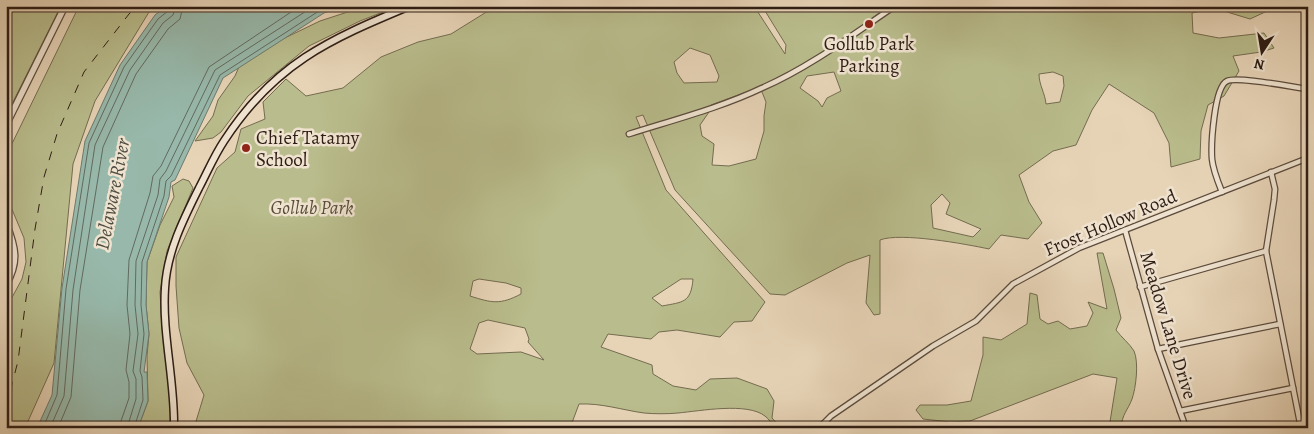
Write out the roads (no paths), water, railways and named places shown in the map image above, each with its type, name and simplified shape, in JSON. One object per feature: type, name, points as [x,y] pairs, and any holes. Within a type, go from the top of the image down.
[{"type":"main road","points":[[174,428],[173,386],[165,302],[166,278],[173,245],[184,217],[222,143],[258,96],[293,64],[348,32],[410,6]]},
{"type":"street","points":[[6,125],[65,6]]},
{"type":"street","points":[[629,134],[733,100],[786,77],[895,6]]},
{"type":"street","points":[[1222,192],[1212,160],[1218,93],[1223,84],[1232,80],[1308,88]]},
{"type":"street","name":"Frost Hollow Road","points":[[819,428],[831,416],[933,346],[976,320],[1015,282],[1079,248],[1308,158]]},
{"type":"street","points":[[1271,172],[1275,190],[1266,251],[1301,428]]},
{"type":"street","points":[[6,223],[13,242],[15,256],[13,271],[6,285]]},
{"type":"street","name":"Meadow Lane Drive","points":[[1125,230],[1158,349],[1186,428]]},
{"type":"street","points":[[1140,287],[1266,251]]},
{"type":"street","points":[[1158,349],[1280,324]]},
{"type":"street","points":[[1180,411],[1293,388]]},
{"type":"water","name":"Delaware River","points":[[167,6],[343,6],[324,13],[223,78],[175,180],[171,182],[169,197],[147,262],[146,305],[149,334],[144,372],[147,372],[148,401],[138,428],[37,428],[52,395],[62,288],[85,141],[120,65],[155,15]]},
{"type":"railway","points":[[6,408],[18,361],[35,229],[44,177],[57,134],[84,72],[137,6]]},
{"type":"place","name":"Gollub Park Parking","points":[[869,24]]},
{"type":"place","name":"Chief Tatamy School","points":[[246,148]]},
{"type":"park label","name":"Gollub Park","points":[[312,207]]}]
